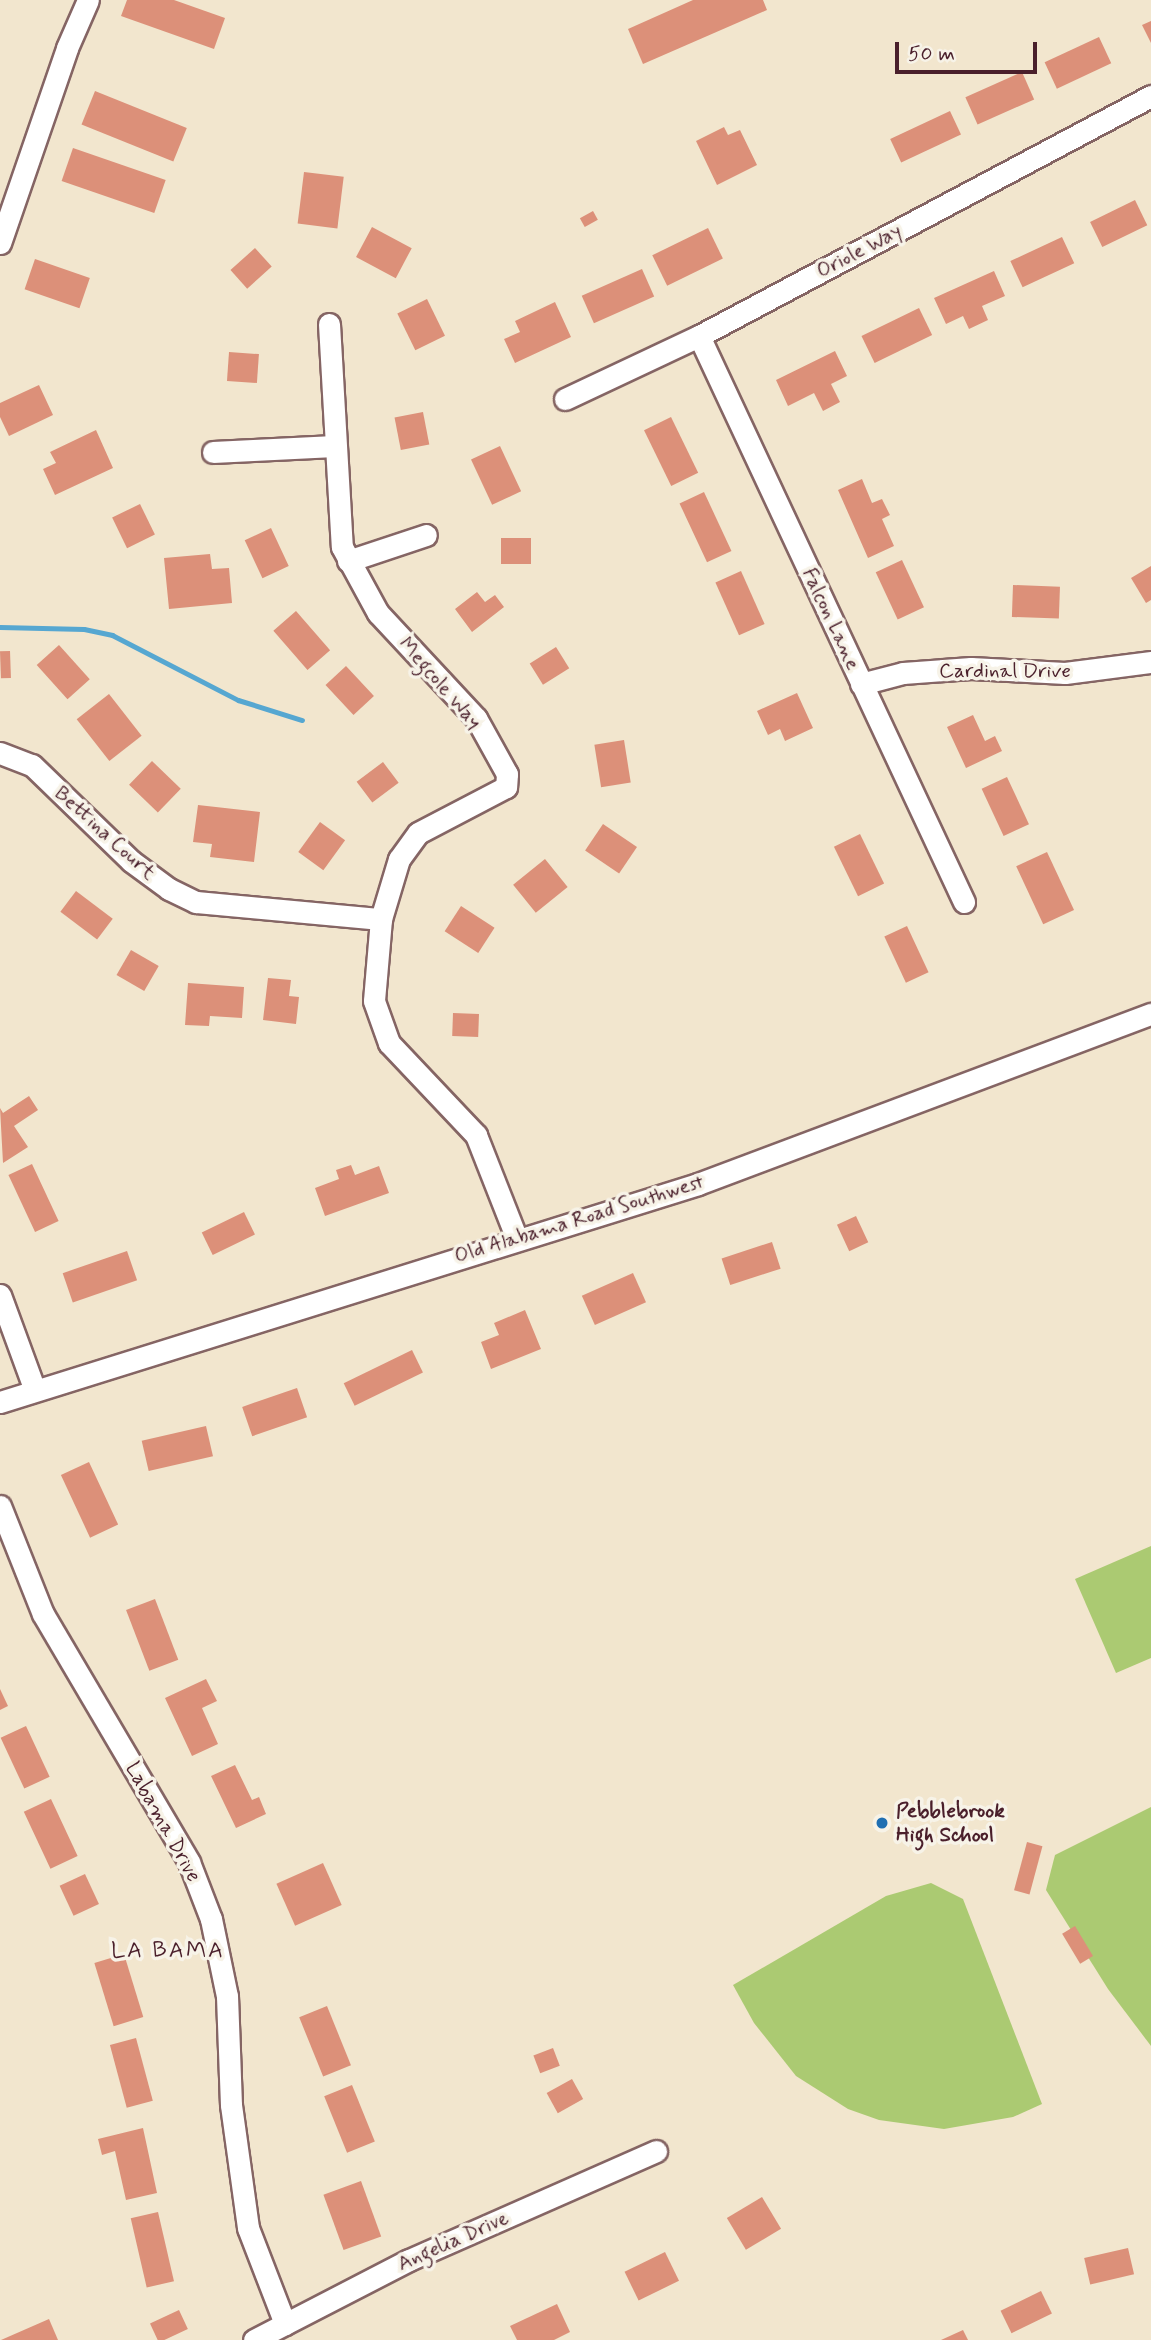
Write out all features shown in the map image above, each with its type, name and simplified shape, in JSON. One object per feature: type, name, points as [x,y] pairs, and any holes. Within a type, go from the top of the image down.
[{"type":"street","points":[[0,243],[66,48],[88,0]]},
{"type":"street","name":"Oriole Way","points":[[565,400],[699,336],[1151,96]]},
{"type":"street","name":"Megcole Way","points":[[329,324],[334,446],[342,547],[378,613],[476,718],[508,774],[506,788],[418,834],[399,859],[381,919],[374,989],[380,1023],[389,1043],[476,1135],[517,1238]]},
{"type":"street","name":"Falcon Lane","points":[[699,336],[964,902]]},
{"type":"street","points":[[213,452],[334,446]]},
{"type":"street","points":[[348,561],[426,535]]},
{"type":"street","name":"Cardinal Drive","points":[[860,684],[904,673],[971,668],[1065,673],[1151,662]]},
{"type":"street","name":"Bettina Court","points":[[0,754],[32,765],[131,861],[169,889],[196,902],[381,919]]},
{"type":"street","name":"Old Alabama Road Southwest","points":[[0,1402],[34,1388],[698,1184],[1151,1014]]},
{"type":"street","points":[[0,1295],[34,1388]]},
{"type":"street","name":"Labama Drive","points":[[0,1506],[43,1614],[189,1862],[211,1919],[228,1996],[232,2105],[248,2228],[285,2324]]},
{"type":"street","name":"Angelia Drive","points":[[254,2340],[408,2260],[656,2151]]},
{"type":"green space","points":[[1151,1546],[1151,1658],[1116,1673],[1075,1579]]},
{"type":"green space","points":[[1151,1807],[1151,2046],[1108,1989],[1046,1890],[1055,1855]]},
{"type":"green space","points":[[931,1883],[963,1899],[1042,2104],[1013,2117],[944,2129],[879,2120],[848,2109],[796,2076],[754,2023],[733,1985],[886,1896]]},
{"type":"building","points":[[127,0],[174,0],[225,18],[214,49],[121,16]]},
{"type":"building","points":[[693,0],[763,0],[767,10],[643,64],[628,29]]},
{"type":"building","points":[[1151,21],[1151,43],[1142,25]]},
{"type":"building","points":[[1099,37],[1111,63],[1057,89],[1045,62]]},
{"type":"building","points":[[1022,72],[1034,99],[978,125],[965,97]]},
{"type":"building","points":[[95,91],[187,128],[173,161],[82,124]]},
{"type":"building","points":[[950,111],[961,135],[901,162],[890,139]]},
{"type":"building","points":[[724,127],[728,135],[740,130],[757,165],[717,185],[696,141]]},
{"type":"building","points":[[73,148],[166,180],[154,213],[62,181]]},
{"type":"building","points":[[304,172],[344,177],[337,228],[298,224]]},
{"type":"building","points":[[1135,200],[1147,225],[1102,247],[1090,222]]},
{"type":"building","points":[[593,211],[598,220],[585,227],[580,218]]},
{"type":"building","points":[[372,227],[412,248],[396,278],[356,257]]},
{"type":"building","points":[[708,228],[723,259],[667,286],[652,255]]},
{"type":"building","points":[[1062,237],[1074,263],[1023,287],[1010,261]]},
{"type":"building","points":[[255,248],[272,267],[247,289],[230,270]]},
{"type":"building","points":[[35,259],[90,278],[79,308],[25,289]]},
{"type":"building","points":[[642,269],[654,296],[594,323],[582,296]]},
{"type":"building","points":[[994,271],[1005,296],[982,306],[988,320],[969,329],[963,316],[946,324],[934,298]]},
{"type":"building","points":[[427,299],[445,336],[415,350],[397,313]]},
{"type":"building","points":[[555,302],[571,337],[515,363],[504,339],[520,332],[515,321]]},
{"type":"building","points":[[919,308],[932,335],[875,363],[861,336]]},
{"type":"building","points":[[835,351],[847,376],[831,384],[840,402],[823,411],[814,393],[788,406],[776,380]]},
{"type":"building","points":[[229,352],[259,354],[257,383],[227,381]]},
{"type":"building","points":[[39,385],[53,415],[9,436],[0,417],[0,403]]},
{"type":"building","points":[[423,412],[429,444],[401,450],[395,418]]},
{"type":"building","points":[[671,417],[698,473],[671,486],[644,430]]},
{"type":"building","points":[[96,430],[113,468],[55,495],[43,469],[56,463],[50,452]]},
{"type":"building","points":[[500,446],[521,491],[492,505],[471,460]]},
{"type":"building","points":[[862,479],[872,503],[882,499],[890,515],[882,519],[894,546],[868,558],[838,490]]},
{"type":"building","points":[[704,492],[731,551],[707,562],[680,503]]},
{"type":"building","points":[[140,504],[155,535],[127,548],[112,518]]},
{"type":"building","points":[[271,528],[289,566],[262,578],[245,540]]},
{"type":"building","points":[[501,538],[531,538],[531,564],[501,564]]},
{"type":"building","points":[[210,554],[212,569],[229,568],[232,603],[169,609],[164,558]]},
{"type":"building","points":[[902,560],[924,607],[898,619],[876,572]]},
{"type":"building","points":[[1151,566],[1151,600],[1146,603],[1131,578]]},
{"type":"building","points":[[741,571],[765,624],[739,635],[715,582]]},
{"type":"building","points":[[1013,585],[1060,587],[1059,619],[1012,617]]},
{"type":"building","points":[[477,592],[485,602],[495,595],[504,607],[472,632],[455,609]]},
{"type":"building","points":[[296,611],[330,650],[307,670],[273,631]]},
{"type":"building","points":[[59,645],[90,679],[67,699],[37,665]]},
{"type":"building","points":[[556,647],[569,668],[543,685],[530,663]]},
{"type":"building","points":[[0,651],[10,651],[11,678],[1,678]]},
{"type":"building","points":[[346,666],[374,696],[353,715],[326,685]]},
{"type":"building","points":[[797,693],[813,728],[785,741],[780,729],[768,735],[757,711]]},
{"type":"building","points":[[109,694],[142,736],[109,761],[77,719]]},
{"type":"building","points":[[973,715],[985,741],[995,736],[1002,751],[966,768],[947,727]]},
{"type":"building","points":[[624,740],[631,782],[601,787],[594,745]]},
{"type":"building","points":[[152,761],[181,789],[158,813],[129,785]]},
{"type":"building","points":[[383,762],[399,783],[372,803],[357,782]]},
{"type":"building","points":[[1007,777],[1029,824],[1004,836],[982,789]]},
{"type":"building","points":[[198,805],[260,812],[254,862],[210,857],[212,844],[193,842]]},
{"type":"building","points":[[320,822],[345,840],[323,870],[298,852]]},
{"type":"building","points":[[603,824],[637,847],[619,873],[585,851]]},
{"type":"building","points":[[860,834],[884,883],[858,896],[834,847]]},
{"type":"building","points":[[1047,852],[1074,910],[1043,924],[1016,866]]},
{"type":"building","points":[[545,859],[568,887],[536,913],[513,885]]},
{"type":"building","points":[[76,891],[113,919],[97,939],[60,912]]},
{"type":"building","points":[[461,906],[495,928],[478,953],[445,931]]},
{"type":"building","points":[[907,926],[929,972],[906,983],[884,937]]},
{"type":"building","points":[[131,950],[159,966],[144,991],[116,975]]},
{"type":"building","points":[[268,978],[291,980],[289,996],[299,997],[296,1024],[263,1020]]},
{"type":"building","points":[[188,983],[244,987],[242,1018],[210,1016],[209,1026],[185,1025]]},
{"type":"building","points":[[453,1013],[479,1014],[478,1037],[452,1036]]},
{"type":"building","points":[[29,1096],[38,1110],[14,1126],[28,1147],[3,1163],[0,1108],[3,1113]]},
{"type":"building","points":[[32,1164],[59,1221],[35,1232],[8,1175]]},
{"type":"building","points":[[351,1165],[355,1175],[379,1166],[389,1193],[325,1216],[315,1188],[339,1179],[336,1170]]},
{"type":"building","points":[[244,1212],[255,1234],[213,1255],[202,1233]]},
{"type":"building","points":[[856,1216],[868,1242],[849,1251],[837,1225]]},
{"type":"building","points":[[772,1242],[781,1269],[730,1285],[722,1258]]},
{"type":"building","points":[[127,1251],[137,1280],[73,1302],[63,1273]]},
{"type":"building","points":[[633,1273],[646,1302],[595,1325],[582,1296]]},
{"type":"building","points":[[525,1310],[541,1349],[491,1369],[481,1342],[499,1335],[494,1323]]},
{"type":"building","points":[[412,1350],[423,1372],[355,1406],[344,1383]]},
{"type":"building","points":[[297,1388],[307,1417],[252,1436],[242,1407]]},
{"type":"building","points":[[206,1426],[213,1456],[149,1471],[142,1441]]},
{"type":"building","points":[[89,1462],[118,1525],[90,1538],[61,1475]]},
{"type":"building","points":[[155,1599],[178,1660],[149,1671],[126,1610]]},
{"type":"building","points":[[206,1679],[217,1701],[202,1708],[218,1744],[192,1756],[165,1698]]},
{"type":"building","points":[[0,1689],[8,1706],[0,1710]]},
{"type":"building","points":[[26,1726],[50,1777],[24,1789],[1,1738]]},
{"type":"building","points":[[235,1765],[252,1800],[259,1797],[266,1814],[236,1828],[211,1776]]},
{"type":"building","points":[[51,1799],[78,1856],[50,1869],[24,1812]]},
{"type":"building","points":[[1027,1842],[1042,1846],[1030,1894],[1014,1890]]},
{"type":"building","points":[[323,1863],[342,1905],[295,1926],[276,1884]]},
{"type":"building","points":[[85,1874],[99,1904],[74,1916],[60,1886]]},
{"type":"building","points":[[1075,1926],[1093,1956],[1080,1964],[1062,1934]]},
{"type":"building","points":[[124,1954],[143,2017],[114,2026],[94,1963]]},
{"type":"building","points":[[327,2006],[351,2065],[323,2077],[299,2017]]},
{"type":"building","points":[[136,2038],[153,2101],[127,2108],[110,2045]]},
{"type":"building","points":[[553,2048],[560,2066],[540,2073],[533,2056]]},
{"type":"building","points":[[572,2079],[583,2099],[558,2113],[547,2093]]},
{"type":"building","points":[[352,2085],[375,2142],[347,2153],[324,2096]]},
{"type":"building","points":[[143,2128],[157,2193],[126,2200],[115,2151],[102,2155],[98,2139]]},
{"type":"building","points":[[361,2181],[381,2236],[344,2250],[323,2195]]},
{"type":"building","points":[[762,2197],[781,2229],[746,2250],[727,2218]]},
{"type":"building","points":[[158,2212],[174,2281],[147,2287],[131,2218]]},
{"type":"building","points":[[1128,2248],[1134,2274],[1090,2284],[1084,2258]]},
{"type":"building","points":[[665,2252],[679,2281],[639,2300],[625,2272]]},
{"type":"building","points":[[1041,2291],[1052,2313],[1012,2333],[1001,2311]]},
{"type":"building","points":[[557,2304],[570,2332],[554,2340],[517,2340],[510,2326]]},
{"type":"building","points":[[179,2310],[188,2329],[164,2340],[158,2340],[150,2324]]},
{"type":"building","points":[[49,2319],[58,2340],[1,2340]]},
{"type":"building","points":[[963,2330],[968,2340],[941,2340]]},
{"type":"waterway","points":[[0,627],[84,629],[112,635],[238,700],[302,720]]},
{"type":"place","name":"Pebblebrook High School","points":[[882,1823]]},
{"type":"district","name":"LA BAMA","points":[[168,1951]]}]
